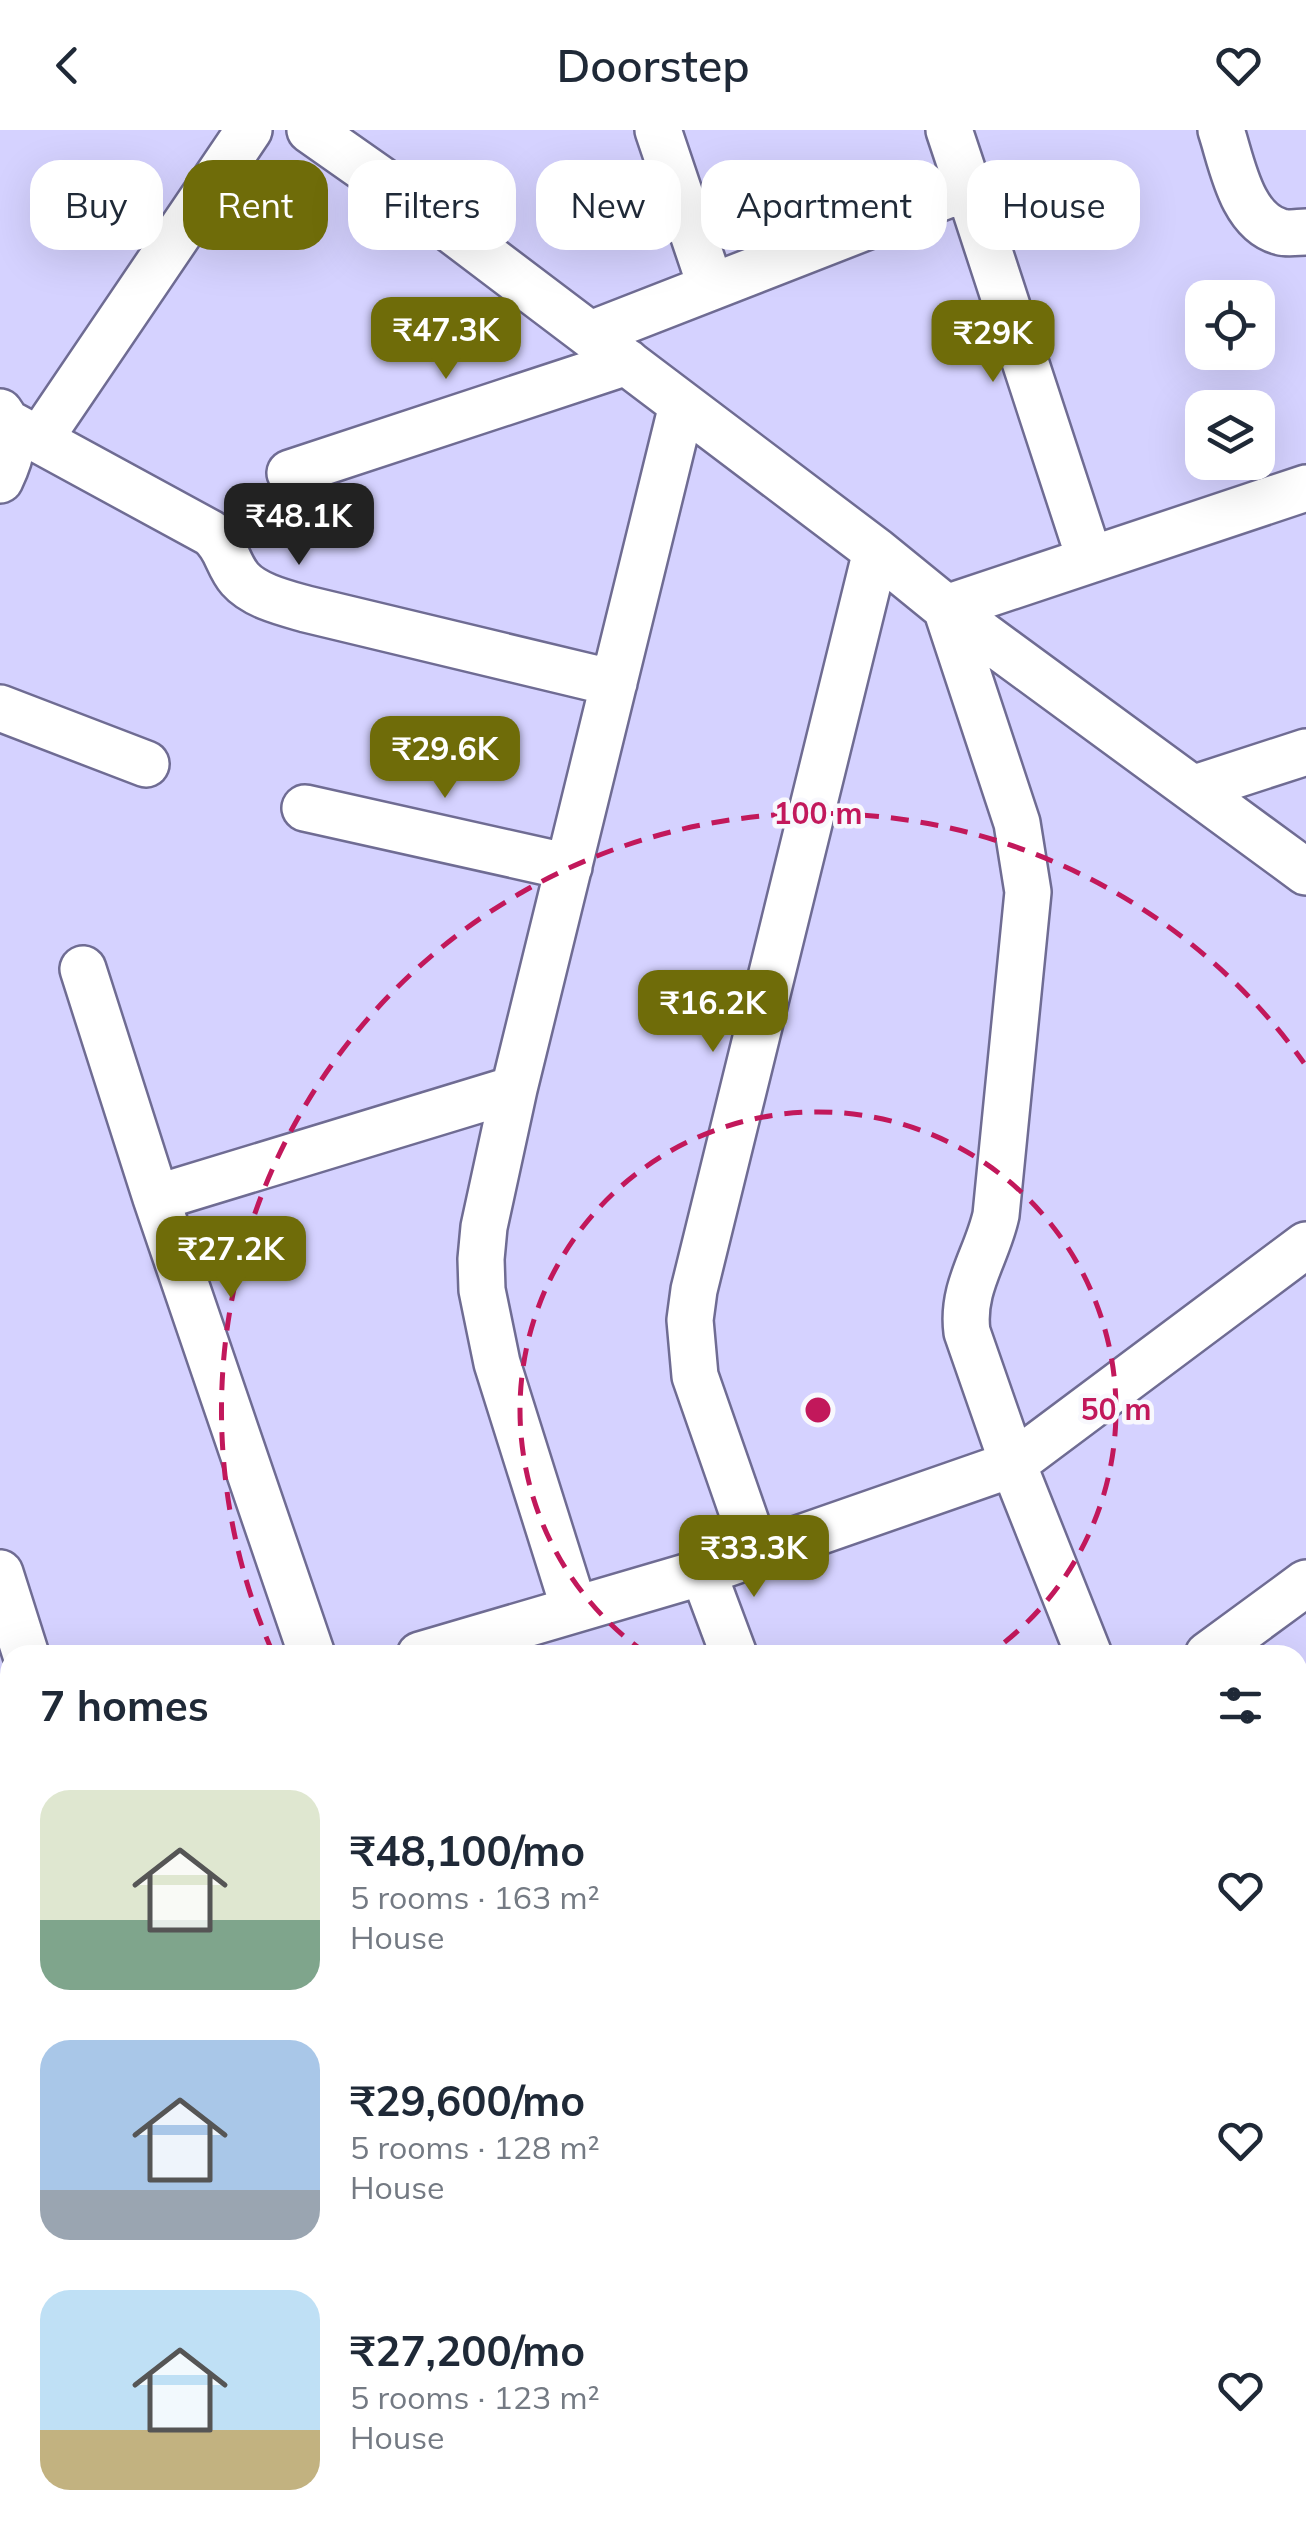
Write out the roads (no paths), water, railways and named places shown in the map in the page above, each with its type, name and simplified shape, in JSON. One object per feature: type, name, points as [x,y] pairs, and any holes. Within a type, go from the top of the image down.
[{"type":"street","points":[[0,480],[12,456],[16,425],[249,130]]},
{"type":"street","points":[[310,130],[442,222],[876,550],[946,608],[1306,872]]},
{"type":"street","points":[[658,130],[711,287]]},
{"type":"street","points":[[949,130],[967,184]]},
{"type":"street","points":[[1221,130],[1244,198],[1260,221],[1281,232],[1306,232]]},
{"type":"street","points":[[591,334],[967,187]]},
{"type":"street","points":[[989,250],[1090,560]]},
{"type":"street","points":[[290,474],[626,362]]},
{"type":"street","points":[[574,1608],[498,1363],[482,1290],[480,1260],[514,1089],[682,406]]},
{"type":"street","points":[[16,425],[210,533],[226,550],[242,581],[262,593],[306,610],[614,683]]},
{"type":"street","points":[[946,608],[1306,488]]},
{"type":"street","points":[[757,1554],[695,1376],[690,1320],[694,1290],[876,550]]},
{"type":"street","points":[[946,608],[1017,823],[1028,892],[996,1215],[990,1243],[970,1282],[964,1313],[967,1332],[1013,1464],[1085,1645]]},
{"type":"street","points":[[0,708],[146,764]]},
{"type":"street","points":[[1195,788],[1306,752]]},
{"type":"street","points":[[305,808],[569,867]]},
{"type":"street","points":[[83,968],[156,1198],[309,1645]]},
{"type":"street","points":[[156,1198],[514,1089]]},
{"type":"street","points":[[480,1645],[574,1608],[703,1572],[1013,1464],[1306,1245]]},
{"type":"street","points":[[703,1572],[730,1645]]},
{"type":"street","points":[[1221,1645],[1306,1582]]},
{"type":"street","points":[[2,1583],[23,1645]]}]
